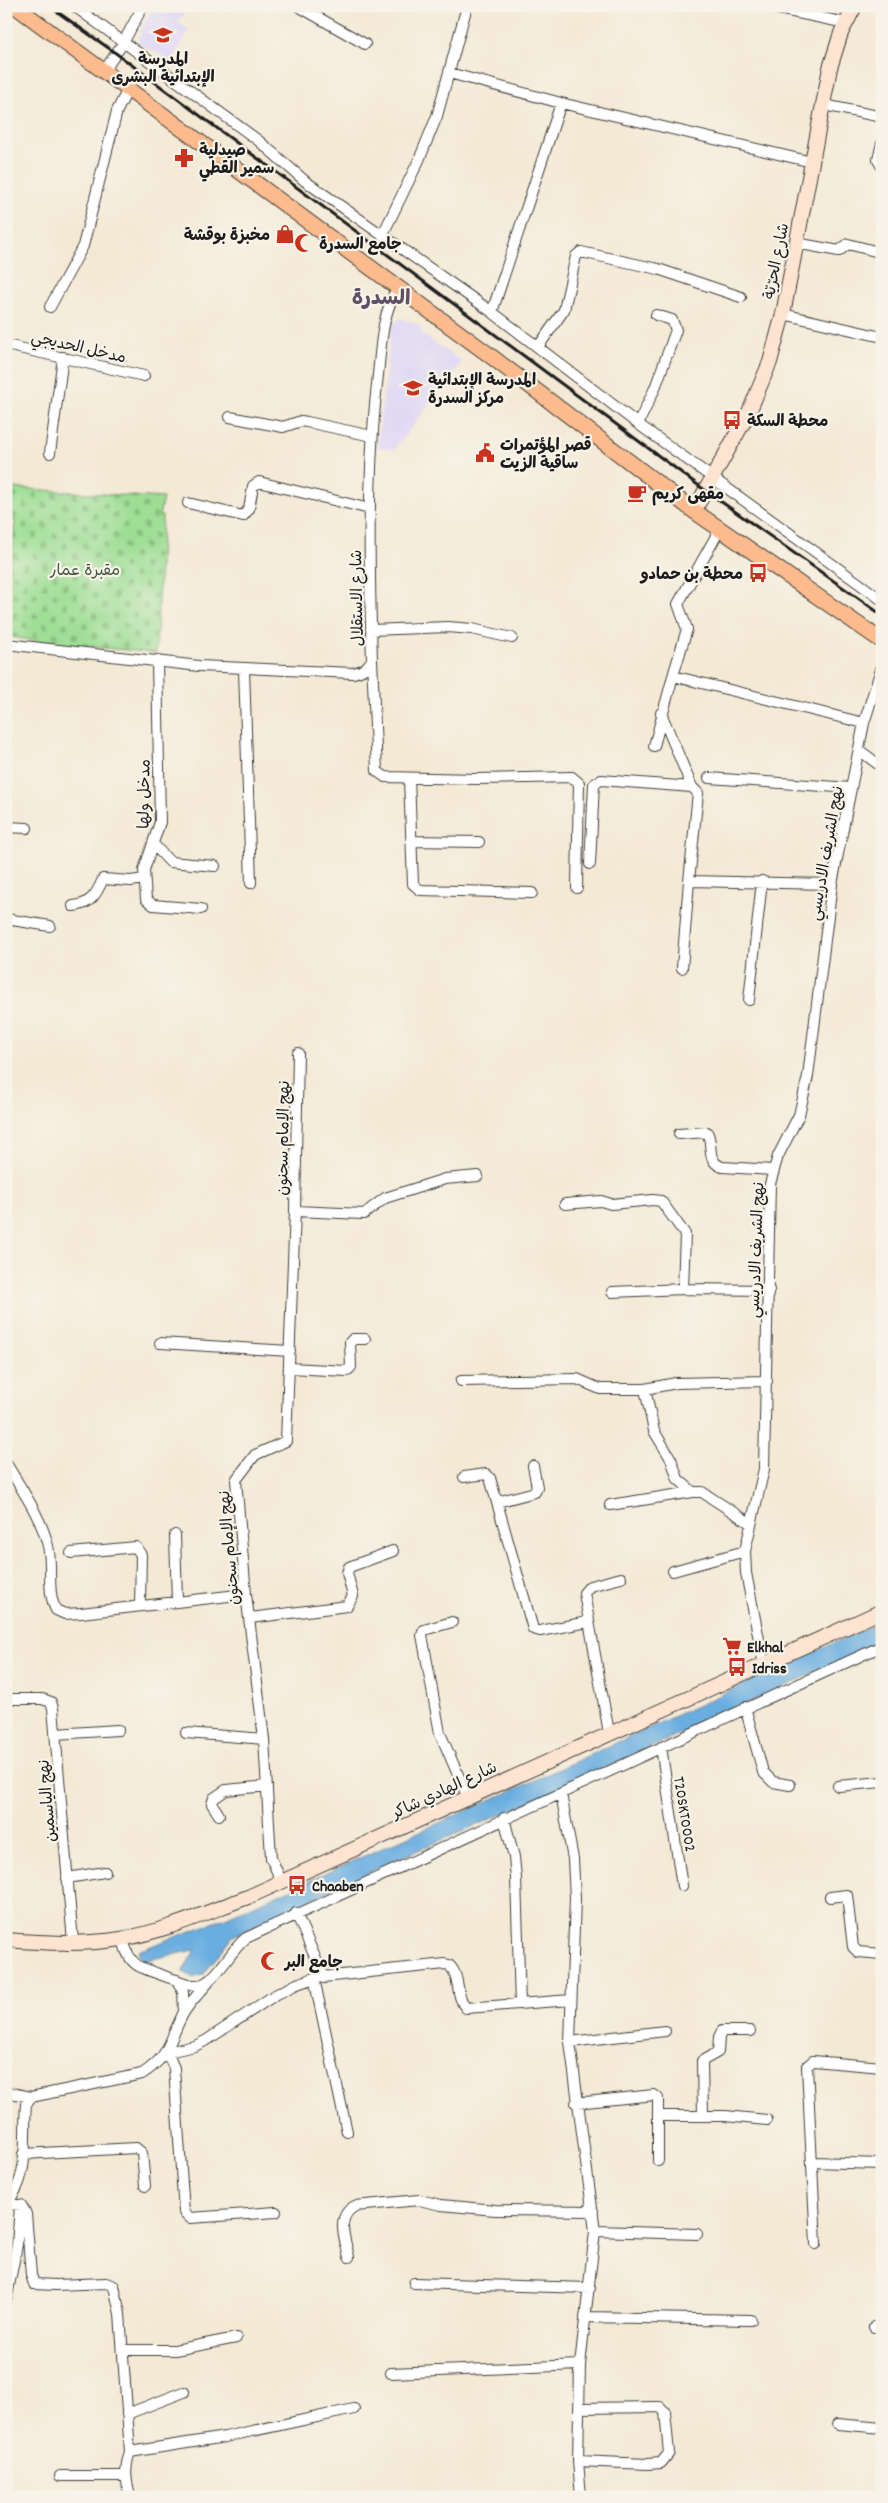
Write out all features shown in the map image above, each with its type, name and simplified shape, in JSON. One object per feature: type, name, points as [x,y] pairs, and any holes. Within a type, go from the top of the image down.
[{"type":"main road","points":[[15,6],[398,287],[694,510],[882,641]]},
{"type":"main road","name":"شارع الحرّيّة","points":[[694,510],[713,478],[762,384],[770,362],[783,314],[830,68],[846,23],[855,6]]},
{"type":"main road","name":"شارع الهادي شاكر","points":[[6,1940],[73,1942],[123,1938],[183,1921],[282,1883],[609,1732],[764,1665],[882,1611]]},
{"type":"street","points":[[74,6],[260,141],[313,186],[492,312],[638,424],[882,600]]},
{"type":"street","points":[[104,71],[124,42],[142,6]]},
{"type":"street","points":[[298,6],[364,44]]},
{"type":"street","points":[[383,234],[419,160],[436,116],[467,6]]},
{"type":"street","points":[[764,6],[846,23]]},
{"type":"street","points":[[449,73],[561,103],[812,162]]},
{"type":"street","points":[[50,307],[83,246],[117,111],[128,89]]},
{"type":"street","points":[[492,312],[561,103]]},
{"type":"street","points":[[824,105],[882,117]]},
{"type":"street","points":[[882,143],[878,160],[882,167]]},
{"type":"street","points":[[796,243],[839,251],[848,244],[875,252]]},
{"type":"street","points":[[538,347],[564,310],[576,256],[582,252],[658,269],[741,297]]},
{"type":"street","name":"شارع الاستقلال","points":[[6,644],[244,669],[353,673],[362,671],[372,660],[370,509],[372,436],[382,337],[389,301],[398,287]]},
{"type":"street","points":[[783,314],[882,336]]},
{"type":"street","points":[[638,424],[655,388],[676,330],[672,320],[656,316]]},
{"type":"street","name":"مدخل الحديجي","points":[[6,345],[144,376]]},
{"type":"street","points":[[50,453],[63,357]]},
{"type":"street","points":[[230,417],[283,427],[301,421],[372,436]]},
{"type":"street","points":[[188,503],[243,516],[249,509],[254,486],[259,482],[370,509]]},
{"type":"street","points":[[654,746],[687,629],[678,604],[720,529]]},
{"type":"street","points":[[372,630],[448,627],[472,629],[512,638]]},
{"type":"street","name":"مدخل ولها","points":[[157,660],[160,822],[154,845],[144,870],[146,900],[153,906],[201,909]]},
{"type":"street","points":[[372,660],[377,771],[385,777],[572,778],[579,783],[577,888]]},
{"type":"street","name":"نهج الشريف الادريسي","points":[[764,1665],[746,1573],[745,1550],[750,1523],[758,1502],[764,1469],[770,1184],[778,1156],[799,1115],[808,1076],[832,884],[864,723],[882,666]]},
{"type":"street","points":[[244,669],[251,883]]},
{"type":"street","points":[[674,676],[864,723]]},
{"type":"street","points":[[662,714],[692,786],[698,793],[682,968]]},
{"type":"street","points":[[859,750],[882,767]]},
{"type":"street","points":[[409,778],[413,884],[420,890],[532,893]]},
{"type":"street","points":[[709,778],[851,788]]},
{"type":"street","points":[[590,864],[594,784],[601,780],[692,786]]},
{"type":"street","points":[[6,826],[27,828]]},
{"type":"street","points":[[411,841],[479,842]]},
{"type":"street","points":[[154,845],[170,862],[215,866]]},
{"type":"street","points":[[73,906],[80,906],[98,894],[103,879],[131,881],[144,879]]},
{"type":"street","points":[[690,880],[832,884]]},
{"type":"street","points":[[749,1000],[762,882]]},
{"type":"street","points":[[6,918],[50,926]]},
{"type":"street","name":"نهج الإمام سحنون","points":[[282,1883],[271,1858],[264,1739],[246,1594],[236,1480],[255,1455],[286,1441],[295,1210],[298,1053]]},
{"type":"street","points":[[679,1134],[707,1132],[710,1155],[719,1166],[773,1170]]},
{"type":"street","points":[[295,1210],[358,1214],[370,1211],[385,1198],[445,1178],[478,1176]]},
{"type":"street","points":[[565,1204],[601,1201],[611,1204],[661,1201],[685,1234],[683,1289]]},
{"type":"street","points":[[612,1292],[683,1289],[769,1290]]},
{"type":"street","points":[[290,1368],[347,1371],[351,1367],[350,1342],[365,1339]]},
{"type":"street","points":[[160,1343],[290,1351]]},
{"type":"street","points":[[461,1381],[577,1380],[600,1389],[645,1389],[676,1383],[767,1381]]},
{"type":"street","points":[[645,1389],[654,1431],[670,1459],[678,1479],[693,1492]]},
{"type":"street","points":[[6,1463],[42,1527],[49,1554],[52,1594],[56,1610],[65,1614],[246,1594]]},
{"type":"street","points":[[497,1502],[535,1492],[537,1487],[533,1466]]},
{"type":"street","points":[[464,1477],[488,1475],[531,1626],[540,1631],[588,1622]]},
{"type":"street","points":[[610,1505],[702,1492],[750,1523]]},
{"type":"street","points":[[175,1535],[177,1602]]},
{"type":"street","points":[[71,1553],[136,1547],[141,1555],[140,1606]]},
{"type":"street","points":[[673,1571],[745,1550]]},
{"type":"street","points":[[250,1618],[347,1606],[353,1596],[347,1573],[349,1567],[393,1551]]},
{"type":"street","points":[[609,1732],[584,1597],[586,1589],[620,1578]]},
{"type":"street","points":[[452,1622],[424,1630],[422,1635],[442,1740],[468,1798]]},
{"type":"street","points":[[6,2092],[31,2097],[142,2074],[156,2065],[167,2052],[184,2012],[234,1947],[246,1938],[296,1913],[561,1794],[745,1707],[882,1646]]},
{"type":"street","name":"نهج الياسمين","points":[[6,1699],[42,1699],[51,1702],[73,1942]]},
{"type":"street","points":[[745,1707],[763,1772],[773,1782],[790,1786]]},
{"type":"street","points":[[55,1734],[118,1730]]},
{"type":"street","points":[[186,1733],[264,1739]]},
{"type":"street","name":"T20SKT0002","points":[[661,1747],[682,1886]]},
{"type":"street","points":[[838,1786],[882,1782]]},
{"type":"street","points":[[220,1815],[212,1804],[214,1798],[226,1790],[267,1786]]},
{"type":"street","points":[[561,1794],[573,1859],[575,1898],[570,2042],[576,2103],[595,2231],[580,2365],[578,2461],[581,2497]]},
{"type":"street","points":[[504,1818],[514,1858],[516,1878],[520,2004]]},
{"type":"street","points":[[67,1878],[105,1872]]},
{"type":"street","points":[[830,1897],[847,1894],[853,1947],[858,1952],[882,1954]]},
{"type":"street","points":[[296,1913],[319,1978],[347,2132]]},
{"type":"street","points":[[123,1938],[126,1951],[136,1965],[143,1970],[196,1986],[210,1980]]},
{"type":"street","points":[[167,2052],[195,2046],[274,1995],[319,1978],[449,1965],[455,1971],[462,2003],[466,2008],[571,2000]]},
{"type":"street","points":[[176,1979],[183,1992],[184,2012]]},
{"type":"street","points":[[570,2042],[665,2031]]},
{"type":"street","points":[[703,2116],[703,2058],[719,2050],[719,2036],[722,2031],[750,2031]]},
{"type":"street","points":[[167,2052],[174,2068],[184,2212],[190,2218],[276,2212]]},
{"type":"street","points":[[816,2244],[807,2066],[813,2061],[882,2067]]},
{"type":"street","points":[[576,2103],[652,2094],[658,2098],[658,2160]]},
{"type":"street","points":[[31,2097],[26,2104],[23,2154],[16,2194],[26,2214],[32,2282],[37,2285],[106,2283],[114,2286],[123,2350],[130,2452],[126,2465],[126,2476],[130,2497]]},
{"type":"street","points":[[658,2116],[703,2116],[768,2120]]},
{"type":"street","points":[[23,2154],[136,2148],[142,2153],[145,2186]]},
{"type":"street","points":[[812,2162],[882,2164]]},
{"type":"street","points":[[6,2204],[16,2194]]},
{"type":"street","points":[[349,2257],[342,2222],[348,2210],[356,2206],[420,2200],[440,2205],[495,2210],[593,2210]]},
{"type":"street","points":[[6,2204],[20,2205]]},
{"type":"street","points":[[6,2301],[17,2245],[20,2205]]},
{"type":"street","points":[[595,2231],[696,2234]]},
{"type":"street","points":[[414,2283],[590,2288]]},
{"type":"street","points":[[585,2317],[751,2320]]},
{"type":"street","points":[[123,2350],[175,2350],[236,2338]]},
{"type":"street","points":[[391,2373],[580,2365]]},
{"type":"street","points":[[127,2414],[184,2392]]},
{"type":"street","points":[[578,2461],[661,2463],[669,2453],[665,2412],[660,2407],[579,2408]]},
{"type":"street","points":[[130,2452],[224,2436],[354,2409]]},
{"type":"street","points":[[838,2424],[882,2428]]},
{"type":"street","points":[[60,2476],[126,2476]]},
{"type":"shaded area","name":"المدرسة الإبتدائية البشرى","points":[[154,6],[190,6],[178,22],[189,30],[172,61],[139,44],[138,38],[141,33],[139,32]]},
{"type":"shaded area","name":"المدرسة الإبتدائية مركز السدرة","points":[[399,318],[420,325],[422,334],[462,362],[394,450],[377,447],[392,323],[396,323]]},
{"type":"green space","name":"مقبرة عمار","points":[[12,488],[163,498],[159,516],[162,516],[156,653],[41,642],[6,636],[6,605],[15,520],[11,520]]},
{"type":"water","points":[[882,1621],[882,1642],[535,1800],[393,1861],[233,1936],[203,1975],[192,1978],[183,1971],[195,1950],[142,1961],[138,1951],[223,1919],[533,1781]]},
{"type":"waterway","points":[[6,2266],[13,2207]]},
{"type":"railway","points":[[49,6],[117,54],[706,491],[882,615]]},
{"type":"place","name":"المدرسة الإبتدائية البشرى","points":[[163,35]]},
{"type":"place","name":"صيدلية سمير القطي","points":[[184,158]]},
{"type":"place","name":"مخبزة بوقشة","points":[[285,234]]},
{"type":"place","name":"جامع السدرة","points":[[304,243]]},
{"type":"place","name":"المدرسة الإبتدائية مركز السدرة","points":[[413,388]]},
{"type":"place","name":"محطة السكة","points":[[732,420]]},
{"type":"place","name":"قصر المؤتمرات ساقية الزيت","points":[[485,453]]},
{"type":"place","name":"مقهى كريم","points":[[637,493]]},
{"type":"place","name":"محطة بن حمادو","points":[[758,573]]},
{"type":"place","name":"Elkhal","points":[[732,1646]]},
{"type":"place","name":"Idriss","points":[[737,1667]]},
{"type":"place","name":"Chaaben","points":[[297,1885]]},
{"type":"place","name":"جامع البر","points":[[270,1961]]},
{"type":"district","name":"السدرة","points":[[381,297]]}]
